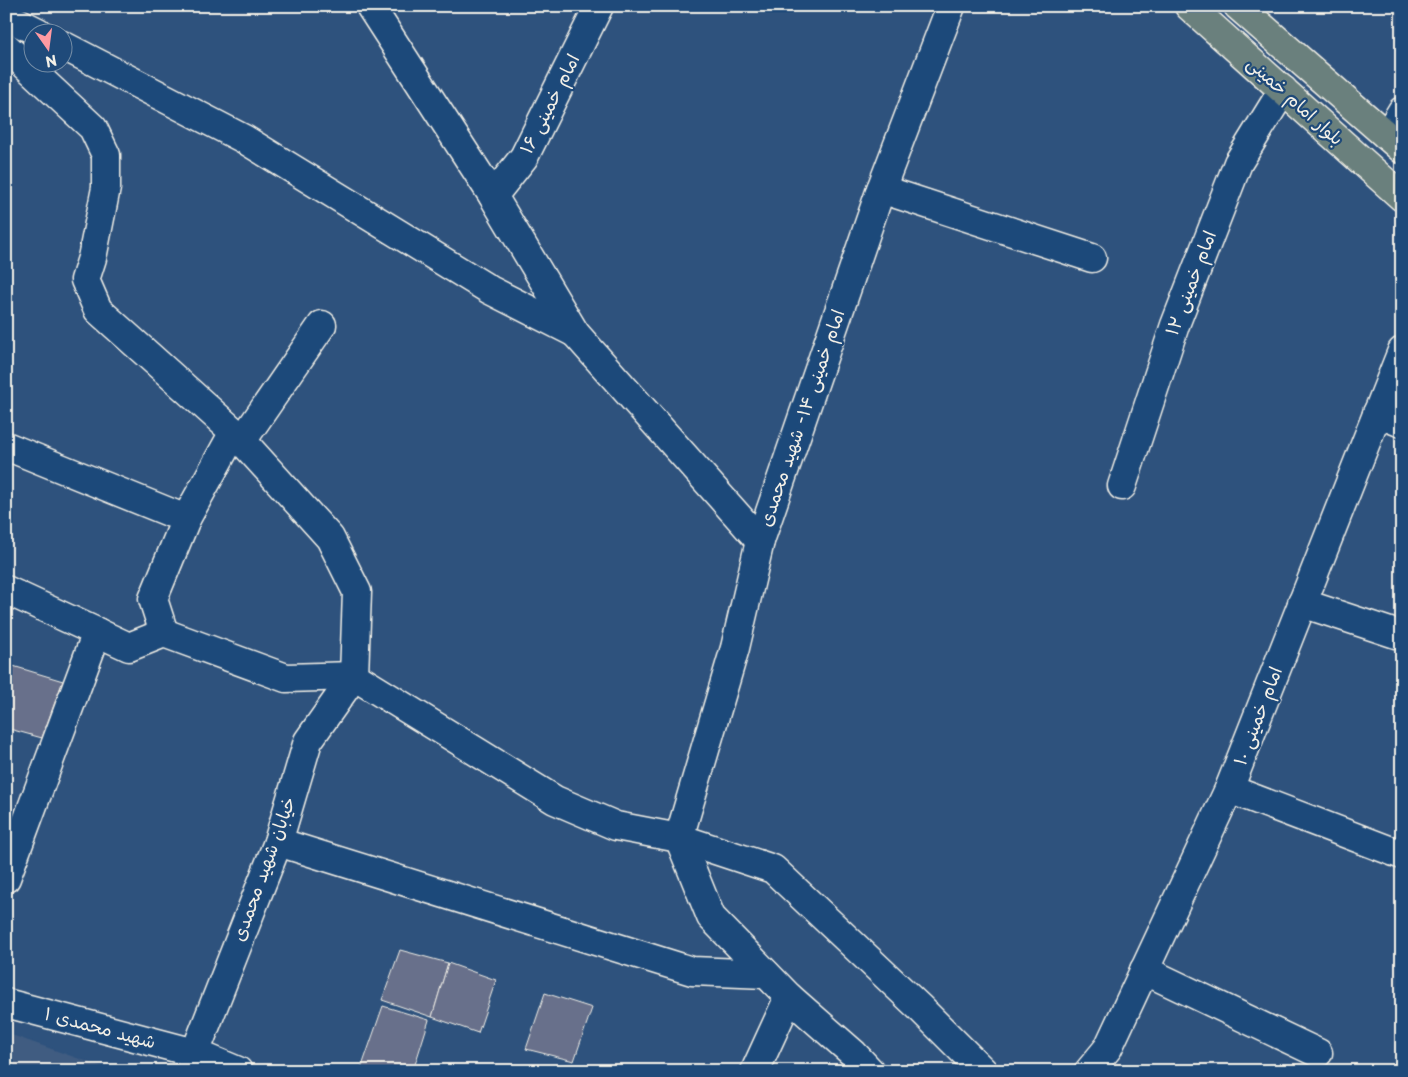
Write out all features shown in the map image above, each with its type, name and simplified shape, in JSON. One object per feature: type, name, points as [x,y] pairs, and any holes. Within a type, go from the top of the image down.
[{"type":"main road","name":"بلوار امام خمینی","points":[[1189,6],[1402,197]]},
{"type":"main road","name":"بلوار امام خمینی","points":[[1238,6],[1394,143]]},
{"type":"street","points":[[11,6],[6,15],[22,24]]},
{"type":"street","points":[[370,6],[492,196],[575,333],[760,541]]},
{"type":"street","name":"امام خمینی ۱۶","points":[[492,196],[524,157],[599,6]]},
{"type":"street","name":"امام خمینی ۱۴- شهید محمدی","points":[[679,838],[735,648],[760,541],[881,189],[951,6]]},
{"type":"street","points":[[6,47],[93,128],[106,155],[106,188],[92,258],[85,280],[98,310],[238,436],[330,538],[357,592],[354,676]]},
{"type":"street","points":[[72,50],[244,139],[490,290],[575,333]]},
{"type":"street","name":"امام خمینی ۱۲","points":[[1122,486],[1175,324],[1238,162],[1283,90]]},
{"type":"street","points":[[1394,143],[1402,111]]},
{"type":"street","points":[[881,189],[1092,258]]},
{"type":"street","points":[[164,633],[153,599],[186,519],[238,436],[322,325]]},
{"type":"street","name":"امام خمینی ۱۰","points":[[1090,1071],[1108,1048],[1229,789],[1402,351]]},
{"type":"street","points":[[1376,413],[1402,423]]},
{"type":"street","points":[[6,446],[186,519]]},
{"type":"street","points":[[6,590],[129,647],[164,633],[286,678],[354,676],[555,800],[616,826],[679,838],[773,869],[919,1007],[983,1071]]},
{"type":"street","points":[[1302,603],[1402,636]]},
{"type":"street","points":[[6,878],[97,632]]},
{"type":"street","name":"خیابان شهید محمدی","points":[[192,1062],[278,842],[308,741],[354,676]]},
{"type":"street","points":[[1229,789],[1402,855]]},
{"type":"street","points":[[679,838],[711,916],[789,997],[854,1054],[870,1071]]},
{"type":"street","points":[[278,842],[692,971],[766,974]]},
{"type":"street","points":[[1144,970],[1318,1053]]},
{"type":"street","points":[[755,1071],[789,997]]},
{"type":"street","name":"شهید محمدی ۱","points":[[6,1003],[192,1062],[238,1071]]},
{"type":"shaded area","points":[[6,1033],[114,1071],[6,1071]]},
{"type":"building","points":[[13,666],[63,681],[42,738],[6,728],[6,689]]},
{"type":"building","points":[[6,674],[11,675],[6,689]]},
{"type":"building","points":[[400,950],[448,963],[432,1017],[382,1000]]},
{"type":"building","points":[[448,963],[496,980],[478,1033],[432,1017]]},
{"type":"building","points":[[545,993],[592,1008],[574,1061],[526,1049]]},
{"type":"building","points":[[383,1006],[429,1020],[413,1071],[366,1071],[361,1069]]}]
